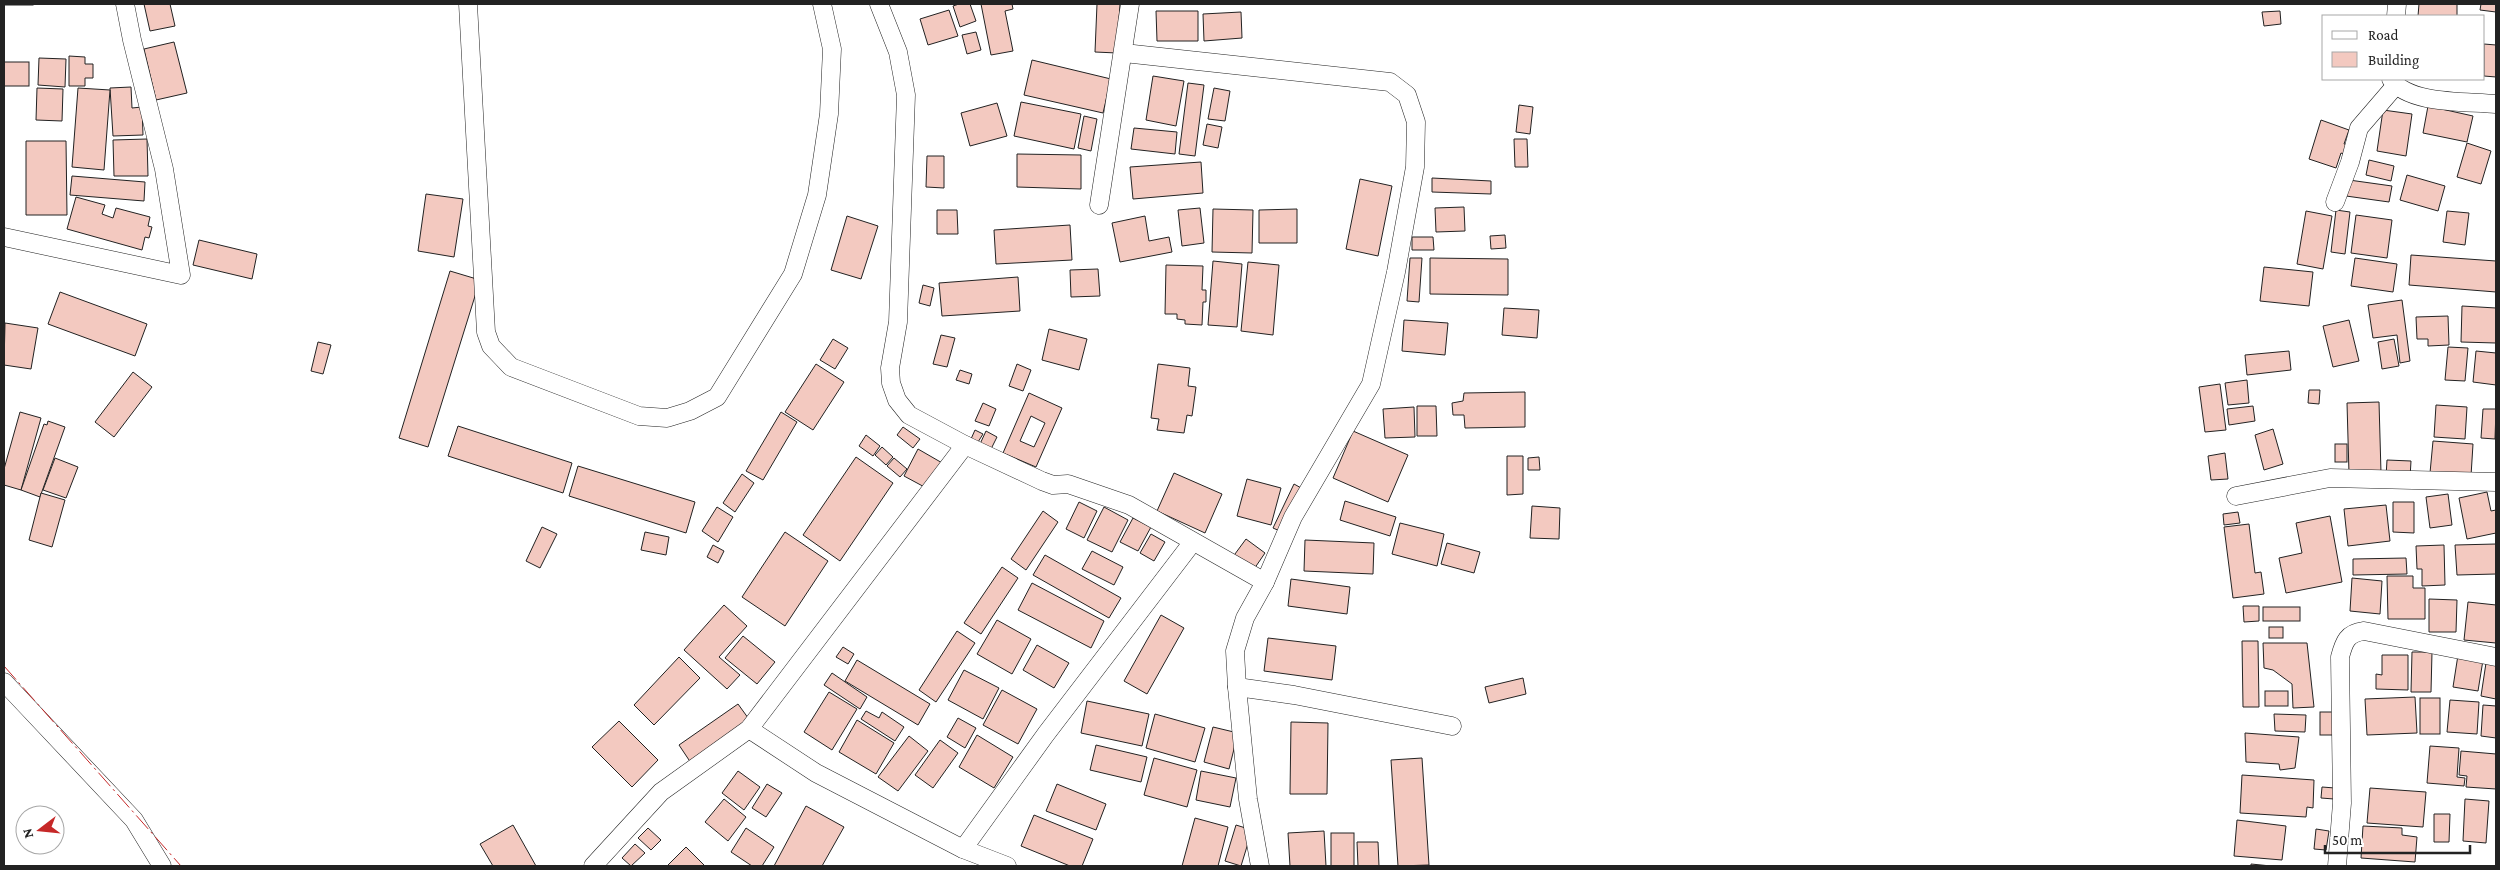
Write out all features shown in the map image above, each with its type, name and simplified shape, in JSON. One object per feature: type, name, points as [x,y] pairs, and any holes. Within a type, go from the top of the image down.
[{"type":"street","points":[[4,237],[181,275],[164,169],[125,4]]},
{"type":"street","points":[[468,4],[486,332],[490,346],[511,367],[639,416],[667,418],[718,397],[793,274],[817,195],[829,114],[832,49],[822,4]]},
{"type":"street","points":[[879,4],[898,52],[906,95],[898,322],[890,368],[891,383],[897,400],[909,415],[965,446],[1053,486],[1068,484],[1129,505],[1192,543],[1265,582]]},
{"type":"street","points":[[1099,205],[1124,53],[1130,4]]},
{"type":"street","points":[[1124,53],[1390,82],[1407,96],[1416,122],[1413,176],[1396,272],[1371,384],[1293,517],[1265,582],[1245,618],[1235,650],[1236,687],[1248,799],[1260,866]]},
{"type":"street","points":[[2335,202],[2350,162],[2359,128],[2393,82],[2418,97],[2496,104]]},
{"type":"street","points":[[593,866],[661,792],[749,729],[965,446]]},
{"type":"street","points":[[2236,496],[2330,478],[2496,482]]},
{"type":"street","points":[[964,849],[1046,734],[1192,543]]},
{"type":"street","points":[[2338,866],[2342,802],[2340,657],[2345,641],[2353,632],[2364,631],[2496,657]]},
{"type":"street","points":[[4,682],[134,820],[162,866]]},
{"type":"street","points":[[1236,687],[1294,695],[1452,726]]},
{"type":"street","points":[[749,729],[816,773],[964,849],[1007,866]]},
{"type":"building","points":[[33,4],[33,5],[4,5]]},
{"type":"building","points":[[144,4],[170,4],[175,26],[150,31]]},
{"type":"building","points":[[970,4],[976,21],[960,27],[953,6]]},
{"type":"building","points":[[981,4],[1012,4],[1013,9],[1005,11],[1013,51],[991,55]]},
{"type":"building","points":[[1097,4],[1120,4],[1117,53],[1095,52]]},
{"type":"building","points":[[2419,4],[2457,4],[2457,15],[2418,15]]},
{"type":"building","points":[[2481,4],[2496,4],[2496,12],[2480,10]]},
{"type":"building","points":[[949,10],[958,36],[928,45],[920,19]]},
{"type":"building","points":[[1156,11],[1198,11],[1198,41],[1157,41]]},
{"type":"building","points":[[2280,11],[2281,24],[2264,26],[2262,12]]},
{"type":"building","points":[[1241,12],[1242,38],[1204,41],[1203,14]]},
{"type":"building","points":[[976,32],[981,50],[967,54],[962,35]]},
{"type":"building","points":[[174,42],[187,93],[156,100],[144,49]]},
{"type":"building","points":[[2485,44],[2496,45],[2496,77],[2485,76]]},
{"type":"building","points":[[69,56],[85,57],[85,64],[93,64],[93,78],[85,78],[85,86],[69,86]]},
{"type":"building","points":[[39,58],[66,59],[65,87],[38,85]]},
{"type":"building","points":[[1032,60],[1111,79],[1103,113],[1024,95]]},
{"type":"building","points":[[4,62],[29,62],[29,86],[4,86]]},
{"type":"building","points":[[1153,76],[1184,81],[1176,126],[1146,120]]},
{"type":"building","points":[[1188,83],[1204,85],[1195,156],[1179,154]]},
{"type":"building","points":[[131,87],[132,108],[142,107],[143,135],[113,136],[110,88]]},
{"type":"building","points":[[37,88],[63,89],[62,121],[36,120]]},
{"type":"building","points":[[78,88],[110,90],[104,170],[72,167]]},
{"type":"building","points":[[1214,88],[1230,91],[1225,121],[1208,119]]},
{"type":"building","points":[[1021,102],[1081,114],[1074,149],[1014,136]]},
{"type":"building","points":[[997,103],[1007,136],[970,146],[961,113]]},
{"type":"building","points":[[1519,105],[1533,107],[1530,134],[1516,132]]},
{"type":"building","points":[[2428,106],[2473,116],[2467,142],[2423,133]]},
{"type":"building","points":[[2383,110],[2412,114],[2406,156],[2377,151]]},
{"type":"building","points":[[1084,116],[1097,119],[1091,151],[1078,148]]},
{"type":"building","points":[[2321,120],[2349,130],[2344,144],[2350,145],[2346,155],[2341,153],[2336,168],[2309,159]]},
{"type":"building","points":[[1207,124],[1222,127],[1218,148],[1203,145]]},
{"type":"building","points":[[1134,128],[1177,132],[1175,154],[1131,149]]},
{"type":"building","points":[[147,139],[148,176],[114,176],[113,140]]},
{"type":"building","points":[[1514,139],[1527,139],[1528,167],[1515,167]]},
{"type":"building","points":[[26,141],[66,141],[67,215],[26,215]]},
{"type":"building","points":[[2467,143],[2491,151],[2481,184],[2457,177]]},
{"type":"building","points":[[1017,154],[1081,155],[1081,189],[1017,187]]},
{"type":"building","points":[[927,156],[944,156],[944,188],[926,187]]},
{"type":"building","points":[[2369,160],[2394,166],[2391,181],[2366,175]]},
{"type":"building","points":[[1201,162],[1203,193],[1133,199],[1130,167]]},
{"type":"building","points":[[2407,175],[2445,186],[2438,211],[2400,200]]},
{"type":"building","points":[[72,176],[145,182],[144,201],[70,195]]},
{"type":"building","points":[[1432,178],[1491,181],[1491,194],[1432,192]]},
{"type":"building","points":[[1360,179],[1392,186],[1378,256],[1346,249]]},
{"type":"building","points":[[2349,180],[2392,186],[2389,202],[2346,196]]},
{"type":"building","points":[[426,194],[463,199],[454,257],[418,251]]},
{"type":"building","points":[[76,197],[105,205],[102,214],[113,218],[116,208],[150,217],[148,226],[152,227],[149,238],[145,237],[142,250],[67,229]]},
{"type":"building","points":[[1464,207],[1465,231],[1436,232],[1435,208]]},
{"type":"building","points":[[1200,208],[1204,243],[1182,246],[1178,210]]},
{"type":"building","points":[[1213,209],[1253,210],[1252,253],[1212,252]]},
{"type":"building","points":[[1297,209],[1297,243],[1259,243],[1259,210]]},
{"type":"building","points":[[937,210],[957,210],[958,234],[937,234]]},
{"type":"building","points":[[2336,210],[2350,212],[2345,254],[2331,252]]},
{"type":"building","points":[[2306,211],[2332,216],[2323,269],[2297,264]]},
{"type":"building","points":[[2447,211],[2469,213],[2465,245],[2443,242]]},
{"type":"building","points":[[2356,215],[2392,220],[2387,258],[2351,253]]},
{"type":"building","points":[[847,216],[878,226],[861,279],[831,270]]},
{"type":"building","points":[[1145,216],[1149,241],[1169,237],[1172,252],[1120,262],[1112,223]]},
{"type":"building","points":[[1070,225],[1072,260],[996,264],[994,230]]},
{"type":"building","points":[[1505,235],[1506,248],[1491,249],[1490,236]]},
{"type":"building","points":[[1412,237],[1433,237],[1434,250],[1412,250]]},
{"type":"building","points":[[199,240],[257,254],[252,279],[193,265]]},
{"type":"building","points":[[2411,255],[2496,261],[2496,292],[2409,285]]},
{"type":"building","points":[[1410,258],[1422,258],[1419,302],[1407,301]]},
{"type":"building","points":[[1430,258],[1508,259],[1508,295],[1430,294]]},
{"type":"building","points":[[2355,258],[2397,264],[2393,292],[2351,286]]},
{"type":"building","points":[[1213,261],[1242,264],[1237,327],[1208,325]]},
{"type":"building","points":[[1248,262],[1279,265],[1273,335],[1241,331]]},
{"type":"building","points":[[1166,265],[1203,266],[1202,290],[1206,290],[1206,302],[1203,302],[1202,325],[1185,324],[1185,320],[1177,319],[1177,314],[1165,314]]},
{"type":"building","points":[[2264,267],[2313,272],[2309,306],[2260,301]]},
{"type":"building","points":[[1098,269],[1100,296],[1071,297],[1070,270]]},
{"type":"building","points":[[450,271],[480,280],[428,447],[399,438]]},
{"type":"building","points":[[1018,277],[1020,311],[942,316],[939,283]]},
{"type":"building","points":[[923,285],[934,288],[930,306],[919,303]]},
{"type":"building","points":[[60,292],[147,324],[135,356],[48,324]]},
{"type":"building","points":[[2402,300],[2410,361],[2400,363],[2397,335],[2373,338],[2368,305]]},
{"type":"building","points":[[2462,306],[2496,308],[2496,343],[2461,342]]},
{"type":"building","points":[[1504,308],[1539,310],[1537,338],[1502,335]]},
{"type":"building","points":[[2448,316],[2449,345],[2428,346],[2428,339],[2417,339],[2416,317]]},
{"type":"building","points":[[1404,320],[1448,323],[1445,355],[1402,351]]},
{"type":"building","points":[[2349,320],[2359,361],[2333,367],[2323,326]]},
{"type":"building","points":[[5,323],[38,328],[31,369],[4,365]]},
{"type":"building","points":[[1049,329],[1087,339],[1079,370],[1042,360]]},
{"type":"building","points":[[941,335],[955,338],[947,367],[933,364]]},
{"type":"building","points":[[833,339],[848,348],[835,369],[820,360]]},
{"type":"building","points":[[2394,339],[2399,366],[2382,369],[2378,342]]},
{"type":"building","points":[[318,342],[331,345],[323,374],[311,371]]},
{"type":"building","points":[[2448,347],[2468,348],[2465,381],[2445,380]]},
{"type":"building","points":[[2289,351],[2291,370],[2247,375],[2245,355]]},
{"type":"building","points":[[2476,351],[2496,353],[2496,385],[2473,382]]},
{"type":"building","points":[[816,364],[844,382],[813,430],[785,412]]},
{"type":"building","points":[[1017,364],[1031,370],[1023,391],[1009,386]]},
{"type":"building","points":[[1158,364],[1190,368],[1188,386],[1196,387],[1192,416],[1187,415],[1184,433],[1157,430],[1159,419],[1151,418]]},
{"type":"building","points":[[960,370],[972,374],[969,384],[956,380]]},
{"type":"building","points":[[133,372],[152,387],[114,437],[95,422]]},
{"type":"building","points":[[2247,380],[2249,403],[2228,405],[2225,383]]},
{"type":"building","points":[[2220,384],[2226,430],[2205,432],[2199,387]]},
{"type":"building","points":[[2309,390],[2320,390],[2319,404],[2308,403]]},
{"type":"building","points":[[1525,392],[1525,427],[1465,428],[1464,415],[1453,415],[1452,403],[1463,401],[1464,393]]},
{"type":"building","points":[[1029,393],[1062,408],[1036,467],[1003,453]],"holes":[[[1031,416],[1045,423],[1034,447],[1020,441]]]},
{"type":"building","points":[[2379,402],[2381,473],[2349,474],[2347,403]]},
{"type":"building","points":[[983,403],[996,409],[989,426],[975,421]]},
{"type":"building","points":[[2436,405],[2467,407],[2465,439],[2434,437]]},
{"type":"building","points":[[1417,406],[1436,406],[1437,436],[1417,436]]},
{"type":"building","points":[[2253,406],[2255,421],[2229,425],[2227,409]]},
{"type":"building","points":[[1414,407],[1415,437],[1385,438],[1383,409]]},
{"type":"building","points":[[2483,409],[2496,409],[2495,439],[2481,438]]},
{"type":"building","points":[[20,412],[41,418],[21,490],[4,485],[4,469]]},
{"type":"building","points":[[781,412],[797,422],[763,480],[746,471]]},
{"type":"building","points":[[48,421],[65,427],[40,497],[21,490],[44,424],[47,425]]},
{"type":"building","points":[[458,426],[572,463],[563,493],[448,456]]},
{"type":"building","points":[[903,427],[920,439],[913,448],[897,435]]},
{"type":"building","points":[[2273,429],[2283,464],[2264,470],[2255,435]]},
{"type":"building","points":[[975,430],[983,434],[978,442],[971,439]]},
{"type":"building","points":[[986,431],[997,437],[991,449],[980,444]]},
{"type":"building","points":[[1353,431],[1408,455],[1388,502],[1333,478]]},
{"type":"building","points":[[866,435],[880,446],[873,456],[859,446]]},
{"type":"building","points":[[2433,441],[2473,444],[2471,476],[2430,473]]},
{"type":"building","points":[[2335,444],[2347,444],[2347,462],[2335,462]]},
{"type":"building","points":[[882,447],[893,457],[886,465],[875,455]]},
{"type":"building","points":[[918,449],[944,464],[930,490],[904,476]]},
{"type":"building","points":[[2225,453],[2228,479],[2211,480],[2208,456]]},
{"type":"building","points":[[1507,456],[1523,456],[1523,494],[1507,495]]},
{"type":"building","points":[[856,457],[893,483],[840,561],[803,535]]},
{"type":"building","points":[[1539,457],[1540,470],[1528,470],[1528,458]]},
{"type":"building","points":[[55,458],[78,467],[66,498],[43,490]]},
{"type":"building","points":[[894,458],[907,469],[900,477],[887,466]]},
{"type":"building","points":[[2387,460],[2411,461],[2410,478],[2386,477]]},
{"type":"building","points":[[578,466],[695,502],[686,533],[569,496]]},
{"type":"building","points":[[1174,473],[1222,494],[1205,533],[1157,511]]},
{"type":"building","points":[[742,474],[754,483],[735,512],[723,503]]},
{"type":"building","points":[[1247,479],[1281,488],[1271,525],[1237,516]]},
{"type":"building","points":[[1294,484],[1303,489],[1282,532],[1273,528]]},
{"type":"building","points":[[2487,492],[2491,511],[2496,510],[2496,533],[2467,539],[2459,498]]},
{"type":"building","points":[[41,493],[65,500],[52,547],[29,540]]},
{"type":"building","points":[[2448,494],[2452,525],[2430,528],[2426,497]]},
{"type":"building","points":[[1345,501],[1396,517],[1390,536],[1340,520]]},
{"type":"building","points":[[1079,502],[1097,511],[1084,538],[1066,529]]},
{"type":"building","points":[[2393,502],[2414,502],[2414,533],[2393,532]]},
{"type":"building","points":[[2386,505],[2390,541],[2348,546],[2344,509]]},
{"type":"building","points":[[1532,506],[1560,508],[1559,539],[1530,538]]},
{"type":"building","points":[[717,507],[733,517],[718,542],[702,531]]},
{"type":"building","points":[[1104,507],[1128,520],[1112,552],[1087,540]]},
{"type":"building","points":[[1043,511],[1058,522],[1026,570],[1011,559]]},
{"type":"building","points":[[2238,512],[2240,523],[2224,525],[2223,514]]},
{"type":"building","points":[[2330,516],[2342,582],[2286,593],[2279,558],[2302,553],[2296,523]]},
{"type":"building","points":[[1133,518],[1151,527],[1138,551],[1120,542]]},
{"type":"building","points":[[1400,523],[1444,534],[1437,566],[1392,554]]},
{"type":"building","points":[[2249,524],[2255,573],[2261,572],[2264,594],[2233,598],[2224,527]]},
{"type":"building","points":[[542,527],[557,534],[540,568],[526,561]]},
{"type":"building","points":[[645,532],[669,537],[666,555],[641,550]]},
{"type":"building","points":[[785,532],[828,561],[785,626],[742,597]]},
{"type":"building","points":[[1151,534],[1165,542],[1154,561],[1140,553]]},
{"type":"building","points":[[1246,539],[1265,553],[1252,572],[1232,558]]},
{"type":"building","points":[[1305,540],[1374,543],[1373,574],[1304,571]]},
{"type":"building","points":[[1447,543],[1480,552],[1474,573],[1441,564]]},
{"type":"building","points":[[2496,544],[2496,574],[2457,575],[2455,545]]},
{"type":"building","points":[[713,545],[724,551],[718,563],[707,557]]},
{"type":"building","points":[[2444,545],[2445,585],[2422,586],[2422,569],[2417,569],[2416,546]]},
{"type":"building","points":[[1092,551],[1123,567],[1114,585],[1082,569]]},
{"type":"building","points":[[1045,555],[1121,598],[1109,618],[1033,575]]},
{"type":"building","points":[[2406,558],[2407,574],[2353,575],[2353,559]]},
{"type":"building","points":[[1002,567],[1018,578],[981,634],[964,623]]},
{"type":"building","points":[[2387,576],[2413,576],[2413,588],[2425,588],[2425,619],[2388,619]]},
{"type":"building","points":[[2352,578],[2382,581],[2380,614],[2350,611]]},
{"type":"building","points":[[1291,579],[1350,587],[1347,614],[1288,606]]},
{"type":"building","points":[[1032,583],[1104,621],[1091,648],[1018,610]]},
{"type":"building","points":[[2429,599],[2457,600],[2456,632],[2429,632]]},
{"type":"building","points":[[2468,602],[2496,605],[2496,643],[2464,640]]},
{"type":"building","points":[[724,605],[747,626],[719,657],[740,675],[727,689],[684,650]]},
{"type":"building","points":[[2243,606],[2259,606],[2259,621],[2244,622]]},
{"type":"building","points":[[2263,607],[2300,607],[2300,621],[2263,621]]},
{"type":"building","points":[[1161,615],[1184,628],[1147,694],[1124,681]]},
{"type":"building","points":[[997,620],[1031,639],[1012,674],[977,654]]},
{"type":"building","points":[[2269,627],[2283,627],[2283,638],[2269,638]]},
{"type":"building","points":[[957,631],[975,643],[936,702],[919,690]]},
{"type":"building","points":[[743,636],[775,662],[757,684],[725,658]]},
{"type":"building","points":[[1268,638],[1336,646],[1332,680],[1264,671]]},
{"type":"building","points":[[2242,641],[2258,641],[2259,707],[2243,707]]},
{"type":"building","points":[[2263,643],[2307,643],[2314,707],[2293,708],[2292,684],[2273,670],[2264,668]]},
{"type":"building","points":[[1037,645],[1069,663],[1054,688],[1023,670]]},
{"type":"building","points":[[843,647],[854,654],[848,664],[836,657]]},
{"type":"building","points":[[2412,652],[2432,652],[2431,692],[2411,692]]},
{"type":"building","points":[[2382,655],[2408,655],[2408,690],[2376,689],[2376,674],[2382,675]]},
{"type":"building","points":[[2458,655],[2483,660],[2478,691],[2453,687]]},
{"type":"building","points":[[679,657],[700,678],[654,725],[634,705]]},
{"type":"building","points":[[857,660],[930,704],[918,725],[845,681]]},
{"type":"building","points":[[2486,663],[2496,665],[2496,699],[2481,696]]},
{"type":"building","points":[[964,670],[999,688],[983,719],[948,700]]},
{"type":"building","points":[[832,673],[867,697],[860,709],[824,685]]},
{"type":"building","points":[[1523,678],[1526,694],[1489,703],[1485,687]]},
{"type":"building","points":[[1002,690],[1037,709],[1018,744],[983,725]]},
{"type":"building","points":[[2265,691],[2288,691],[2288,706],[2265,706]]},
{"type":"building","points":[[829,692],[857,709],[832,750],[804,732]]},
{"type":"building","points":[[2415,697],[2417,733],[2367,735],[2365,699]]},
{"type":"building","points":[[2420,698],[2440,698],[2440,734],[2420,734]]},
{"type":"building","points":[[2450,700],[2479,702],[2477,734],[2447,732]]},
{"type":"building","points":[[1087,701],[1149,714],[1142,746],[1081,733]]},
{"type":"building","points":[[738,704],[751,722],[691,763],[679,745]]},
{"type":"building","points":[[2483,705],[2496,706],[2496,738],[2481,736]]},
{"type":"building","points":[[866,711],[879,718],[882,712],[904,727],[895,741],[861,719]]},
{"type":"building","points":[[2320,712],[2333,712],[2333,735],[2320,735]]},
{"type":"building","points":[[1155,714],[1205,728],[1195,762],[1146,748]]},
{"type":"building","points":[[2274,714],[2306,715],[2305,732],[2275,731]]},
{"type":"building","points":[[958,718],[976,728],[965,748],[947,737]]},
{"type":"building","points":[[857,720],[894,743],[876,774],[839,752]]},
{"type":"building","points":[[619,721],[658,760],[632,787],[592,747]]},
{"type":"building","points":[[1291,722],[1328,723],[1327,794],[1290,794]]},
{"type":"building","points":[[1213,727],[1238,733],[1229,769],[1204,762]]},
{"type":"building","points":[[2245,733],[2299,737],[2295,768],[2280,770],[2279,764],[2246,762]]},
{"type":"building","points":[[977,735],[1013,757],[994,788],[959,767]]},
{"type":"building","points":[[909,736],[928,751],[898,791],[878,777]]},
{"type":"building","points":[[940,740],[958,753],[933,788],[915,775]]},
{"type":"building","points":[[1096,745],[1147,757],[1141,782],[1090,770]]},
{"type":"building","points":[[2430,746],[2459,748],[2457,777],[2465,778],[2464,786],[2427,783]]},
{"type":"building","points":[[2461,751],[2496,754],[2496,789],[2466,787],[2467,776],[2459,775]]},
{"type":"building","points":[[1154,758],[1197,770],[1187,807],[1144,795]]},
{"type":"building","points":[[1422,758],[1429,865],[1398,866],[1391,760]]},
{"type":"building","points":[[738,771],[760,787],[744,810],[722,793]]},
{"type":"building","points":[[1201,771],[1236,778],[1230,807],[1196,800]]},
{"type":"building","points":[[2242,775],[2314,780],[2313,808],[2307,807],[2306,817],[2240,813]]},
{"type":"building","points":[[767,784],[782,793],[766,817],[752,808]]},
{"type":"building","points":[[1057,784],[1106,804],[1096,830],[1046,811]]},
{"type":"building","points":[[2322,787],[2335,788],[2334,799],[2321,798]]},
{"type":"building","points":[[2370,788],[2426,792],[2423,827],[2367,823]]},
{"type":"building","points":[[724,799],[746,817],[728,841],[705,822]]},
{"type":"building","points":[[2465,799],[2489,801],[2486,843],[2463,841]]},
{"type":"building","points":[[806,806],[844,827],[822,866],[774,866]]},
{"type":"building","points":[[2434,814],[2450,814],[2449,842],[2434,842]]},
{"type":"building","points":[[1034,815],[1093,839],[1082,866],[1070,866],[1021,846]]},
{"type":"building","points":[[1195,818],[1228,827],[1218,866],[1182,866]]},
{"type":"building","points":[[2237,820],[2286,826],[2282,860],[2234,856]]},
{"type":"building","points":[[513,825],[536,866],[493,866],[480,844]]},
{"type":"building","points":[[1236,825],[1252,830],[1241,866],[1225,861]]},
{"type":"building","points":[[2363,826],[2402,828],[2402,835],[2417,837],[2415,862],[2361,858]]},
{"type":"building","points":[[648,828],[661,840],[651,850],[638,838]]},
{"type":"building","points":[[746,828],[774,847],[762,866],[752,866],[731,852]]},
{"type":"building","points":[[2316,829],[2329,831],[2326,850],[2314,849]]},
{"type":"building","points":[[1324,831],[1326,866],[1290,866],[1288,833]]},
{"type":"building","points":[[1331,833],[1354,833],[1354,866],[1331,866]]},
{"type":"building","points":[[1357,842],[1378,842],[1379,866],[1358,866]]},
{"type":"building","points":[[635,844],[645,853],[631,866],[622,858]]},
{"type":"building","points":[[686,847],[705,866],[667,866]]},
{"type":"building","points":[[2251,864],[2271,866],[2251,866]]},
{"type":"power","points":[[4,666],[181,866]]}]
